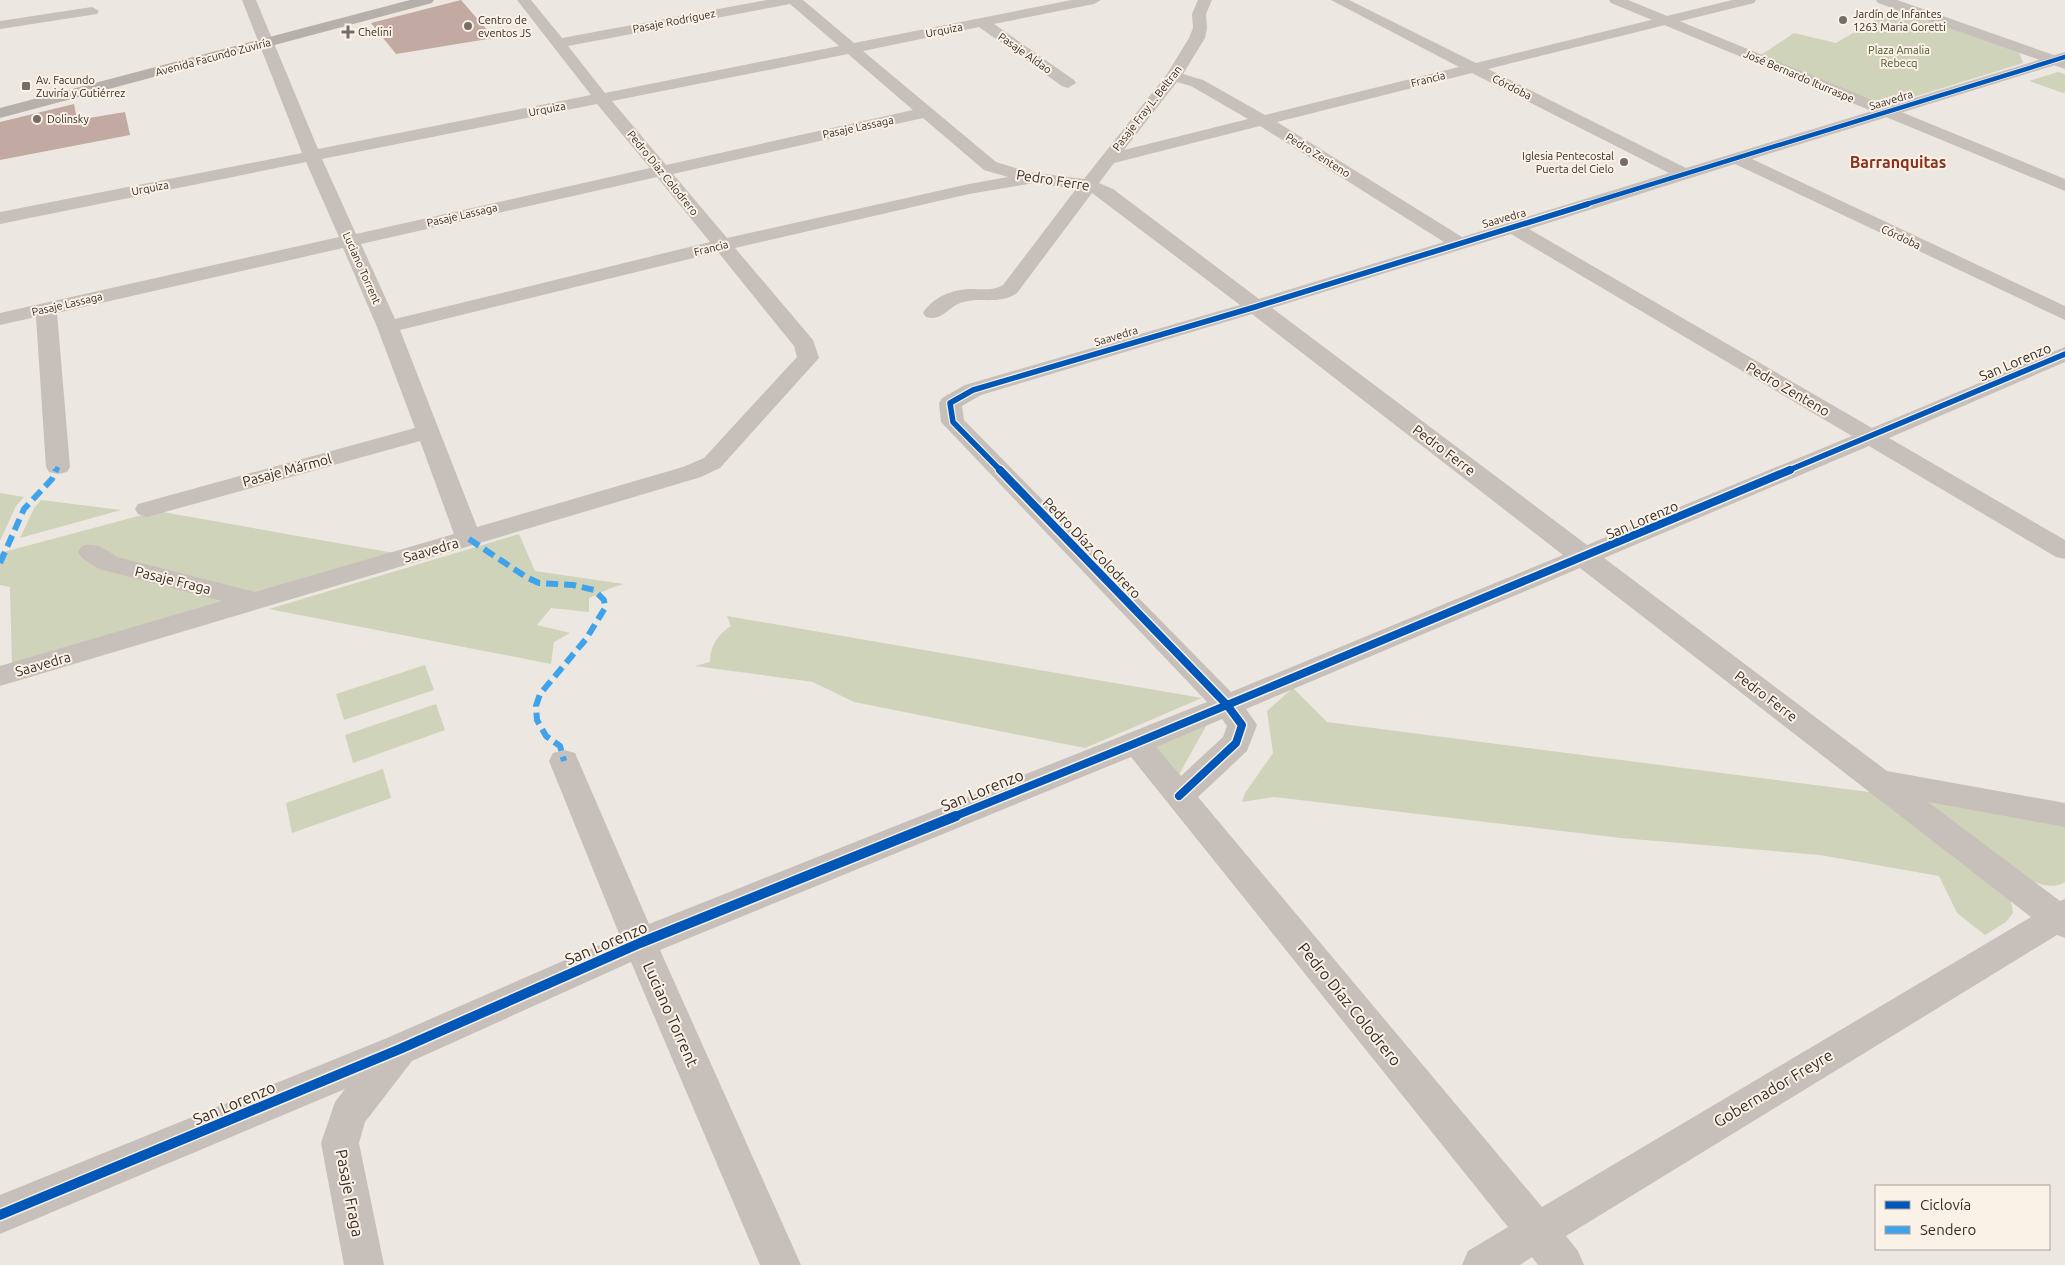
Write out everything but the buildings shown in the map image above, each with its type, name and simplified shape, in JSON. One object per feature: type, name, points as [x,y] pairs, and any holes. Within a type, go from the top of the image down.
[{"type":"main road","name":"Avenida Facundo Zuviría","points":[[0,113],[265,39],[395,0]]},
{"type":"main road","name":"Avenida Facundo Zuviría","points":[[0,104],[427,0]]},
{"type":"street","name":"Luciano Torrent","points":[[249,0],[312,156],[388,327],[469,539]]},
{"type":"street","name":"Pedro Díaz Colodrero","points":[[524,0],[600,98],[805,345]]},
{"type":"street","name":"Pasaje Rodríguez","points":[[558,43],[790,0]]},
{"type":"street","name":"Pedro Ferre","points":[[794,0],[990,166],[1009,173],[1036,179],[1090,185],[1107,193],[1877,781],[2062,919]]},
{"type":"street","name":"Urquiza","points":[[0,218],[983,23],[1073,2],[1094,0]]},
{"type":"street","name":"Pasaje Fray L. Beltran","points":[[933,313],[950,299],[962,295],[1004,294],[1174,76],[1198,38],[1200,28],[1199,14],[1205,0]]},
{"type":"street","name":"Córdoba","points":[[1338,0],[1686,175]]},
{"type":"street","name":"José Bernardo Iturraspe","points":[[1616,0],[2062,183]]},
{"type":"street","name":"Francia","points":[[1108,159],[1749,0]]},
{"type":"street","points":[[1883,0],[2061,61]]},
{"type":"street","points":[[0,25],[92,11]]},
{"type":"street","name":"Pasaje Aldao","points":[[983,23],[1068,83]]},
{"type":"street","name":"Saavedra","points":[[950,403],[973,390],[1256,306],[2061,61]]},
{"type":"street","name":"Pedro Zenteno","points":[[1174,76],[1197,83],[1262,120],[1459,243]]},
{"type":"street","name":"Pasaje Lassaga","points":[[0,319],[925,112]]},
{"type":"street","name":"Córdoba","points":[[1738,159],[2065,314]]},
{"type":"street","points":[[969,189],[980,182],[988,173],[990,166]]},
{"type":"street","name":"Francia","points":[[388,327],[722,245],[969,189],[1036,179]]},
{"type":"street","name":"Pedro Zenteno","points":[[1512,227],[2065,551]]},
{"type":"street","points":[[46,308],[58,467]]},
{"type":"street","name":"Saavedra","points":[[0,676],[258,602],[683,475],[712,464],[808,358],[805,345]]},
{"type":"street","name":"San Lorenzo","points":[[0,1215],[400,1049],[640,943],[1136,743],[1870,438],[2065,354]]},
{"type":"street","name":"Pedro Díaz Colodrero","points":[[950,403],[953,422],[1227,705]]},
{"type":"street","name":"Pasaje Mármol","points":[[146,509],[427,432]]},
{"type":"street","name":"Pasaje Fraga","points":[[90,552],[108,563],[258,602]]},
{"type":"street","points":[[1179,796],[1236,744],[1242,725],[1227,705]]},
{"type":"street","name":"Pedro Díaz Colodrero","points":[[1136,743],[1564,1265]]},
{"type":"street","name":"Luciano Torrent","points":[[564,761],[640,943],[781,1265]]},
{"type":"street","name":"Pedro Ferre","points":[[1877,781],[2065,815]]},
{"type":"street","name":"Gobernador Freyre","points":[[1482,1265],[1535,1231],[2062,919]]},
{"type":"street","name":"Pasaje Fraga","points":[[364,1265],[340,1143],[348,1114],[400,1049]]},
{"type":"green space","name":"Plaza Amalia Rebecq","points":[[1895,8],[2019,52],[2023,63],[1894,103],[1867,99],[1761,55],[1794,33],[1836,43]]},
{"type":"green space","points":[[2058,72],[2065,74],[2065,92],[2063,93],[2029,81]]},
{"type":"green space","points":[[0,493],[24,497],[16,506],[0,541]]},
{"type":"green space","points":[[41,500],[121,510],[20,538],[34,508]]},
{"type":"green space","points":[[157,511],[394,553],[12,666],[10,587],[0,585],[0,553]]},
{"type":"green space","points":[[519,534],[535,571],[624,584],[589,598],[589,612],[551,608],[537,625],[570,633],[554,642],[551,664],[269,609]]},
{"type":"green space","points":[[727,616],[1202,698],[1085,748],[854,702],[813,682],[695,666],[710,662],[711,651],[715,641],[731,626]]},
{"type":"green space","points":[[425,665],[434,690],[344,720],[336,694]]},
{"type":"green space","points":[[1293,688],[1327,722],[1877,793],[2011,901],[2013,913],[2006,922],[1985,935],[1957,913],[1939,876],[1820,855],[1621,838],[1274,797],[1242,802],[1245,793],[1273,753],[1267,711]]},
{"type":"green space","points":[[436,704],[445,730],[353,763],[345,735]]},
{"type":"green space","points":[[1210,719],[1176,780],[1148,747]]},
{"type":"green space","points":[[383,769],[391,798],[292,833],[286,803]]},
{"type":"green space","points":[[1921,799],[2065,826],[2065,882],[2056,886],[2050,886],[2025,878]]},
{"type":"marked path","points":[[0,563],[24,509],[52,479],[58,467]]},
{"type":"marked path","points":[[469,539],[526,577],[539,583],[573,585],[594,590],[604,600],[605,608],[586,639],[540,694],[536,706],[537,720],[546,736],[560,746],[564,761]]},
{"type":"cycle path","points":[[1179,796],[1236,743],[1242,725],[1227,705],[953,422],[950,403],[973,390],[1255,307],[2065,57]]},
{"type":"cycle path","points":[[0,1215],[400,1049],[640,943],[1136,743],[2065,354]]},
{"type":"place","name":"Jardín de Infantes 1263 Maria Goretti","points":[[1843,20]]},
{"type":"place","name":"Centro de eventos JS","points":[[468,26]]},
{"type":"place","name":"Chelini","points":[[348,32]]},
{"type":"place","name":"Av. Facundo Zuviría y Gutiérrez","points":[[26,86]]},
{"type":"place","name":"Dolinsky","points":[[37,119]]},
{"type":"place","name":"Iglesia Pentecostal Puerta del Cielo","points":[[1624,162]]},
{"type":"district","name":"Barranquitas","points":[[1898,162]]}]
